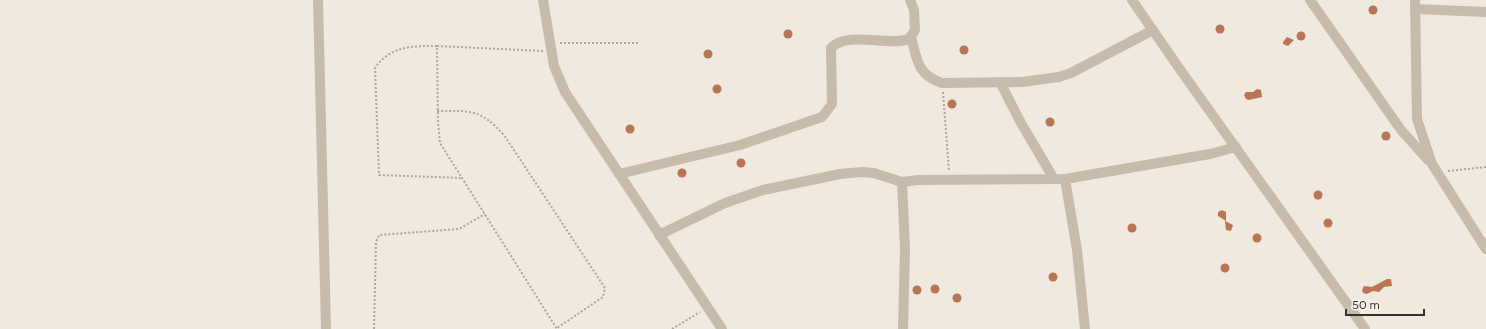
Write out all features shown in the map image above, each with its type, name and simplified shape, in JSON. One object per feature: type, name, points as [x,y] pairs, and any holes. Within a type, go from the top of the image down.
[{"type":"street","points":[[318,0],[326,329]]},
{"type":"street","points":[[543,0],[554,66],[565,92],[722,329]]},
{"type":"street","points":[[619,174],[740,145],[822,117],[832,104],[831,48],[848,40],[905,40],[911,37],[915,30],[914,10],[910,0]]},
{"type":"street","points":[[1132,0],[1365,329]]},
{"type":"street","points":[[1310,0],[1401,130],[1435,168],[1486,249]]},
{"type":"street","points":[[1435,168],[1417,119],[1415,4],[1486,12]]},
{"type":"street","points":[[911,37],[920,69],[934,80],[942,83],[1000,82],[1044,80],[1071,73],[1153,30]]},
{"type":"street","points":[[1000,82],[1021,123],[1054,179]]},
{"type":"street","points":[[659,235],[725,203],[763,190],[840,174],[862,172],[874,173],[902,182],[950,179],[1054,179],[1210,154],[1236,147]]},
{"type":"street","points":[[1065,178],[1077,250],[1085,329]]},
{"type":"street","points":[[902,182],[906,249],[904,329]]},
{"type":"path","points":[[462,178],[379,175],[375,68],[382,58],[395,50],[414,46],[551,47],[638,43]]},
{"type":"path","points":[[437,46],[438,111],[440,143],[557,329],[603,297],[605,288],[504,135],[490,120],[478,114],[463,111],[438,111]]},
{"type":"path","points":[[942,83],[950,179]]},
{"type":"path","points":[[1435,168],[1486,167]]},
{"type":"path","points":[[374,329],[376,242],[379,235],[459,229],[484,214]]},
{"type":"path","points":[[672,329],[708,307]]},
{"type":"building","points":[[1371,6],[1375,6],[1377,10],[1375,14],[1371,14],[1369,12],[1369,8]]},
{"type":"building","points":[[1218,25],[1222,25],[1224,29],[1222,33],[1218,33],[1216,31],[1216,27]]},
{"type":"building","points":[[786,30],[790,30],[792,34],[790,38],[786,38],[784,36],[784,32]]},
{"type":"building","points":[[1301,31],[1306,36],[1301,41],[1296,36]]},
{"type":"building","points":[[1287,37],[1294,40],[1288,46],[1283,44]]},
{"type":"building","points":[[962,46],[966,46],[968,50],[966,54],[962,54],[960,52],[960,48]]},
{"type":"building","points":[[706,50],[710,50],[712,54],[710,58],[706,58],[704,56],[704,52]]},
{"type":"building","points":[[715,85],[719,85],[721,89],[719,93],[715,93],[713,91],[713,87]]},
{"type":"building","points":[[1257,89],[1261,90],[1262,97],[1249,100],[1246,99],[1244,95],[1246,92],[1253,92]]},
{"type":"building","points":[[950,100],[954,100],[956,104],[954,108],[950,108],[948,106],[948,102]]},
{"type":"building","points":[[1048,118],[1052,118],[1054,122],[1052,126],[1048,126],[1046,124],[1046,120]]},
{"type":"building","points":[[628,125],[632,125],[634,129],[632,133],[628,133],[626,131],[626,127]]},
{"type":"building","points":[[1384,132],[1388,132],[1390,136],[1388,140],[1384,140],[1382,138],[1382,134]]},
{"type":"building","points":[[739,159],[743,159],[745,163],[743,167],[739,167],[737,165],[737,161]]},
{"type":"building","points":[[680,169],[684,169],[686,173],[684,177],[680,177],[678,175],[678,171]]},
{"type":"building","points":[[1316,191],[1320,191],[1322,195],[1320,199],[1316,199],[1314,197],[1314,193]]},
{"type":"building","points":[[1222,210],[1226,212],[1226,221],[1218,216],[1218,212]]},
{"type":"building","points":[[1326,219],[1330,219],[1332,223],[1330,227],[1326,227],[1324,225],[1324,221]]},
{"type":"building","points":[[1225,221],[1233,225],[1231,231],[1226,230]]},
{"type":"building","points":[[1130,224],[1134,224],[1136,228],[1134,232],[1130,232],[1128,230],[1128,226]]},
{"type":"building","points":[[1255,234],[1259,234],[1261,238],[1259,242],[1255,242],[1253,240],[1253,236]]},
{"type":"building","points":[[1223,264],[1227,264],[1229,268],[1227,272],[1223,272],[1221,270],[1221,266]]},
{"type":"building","points":[[1051,273],[1055,273],[1057,277],[1055,281],[1051,281],[1049,279],[1049,275]]},
{"type":"building","points":[[1387,279],[1391,279],[1392,286],[1384,287],[1379,292],[1373,291],[1367,294],[1363,293],[1362,290],[1364,286],[1372,287]]},
{"type":"building","points":[[935,284],[940,289],[935,294],[930,289]]},
{"type":"building","points":[[917,285],[922,290],[917,295],[912,290]]},
{"type":"building","points":[[955,294],[959,294],[961,298],[959,302],[955,302],[953,300],[953,296]]}]
